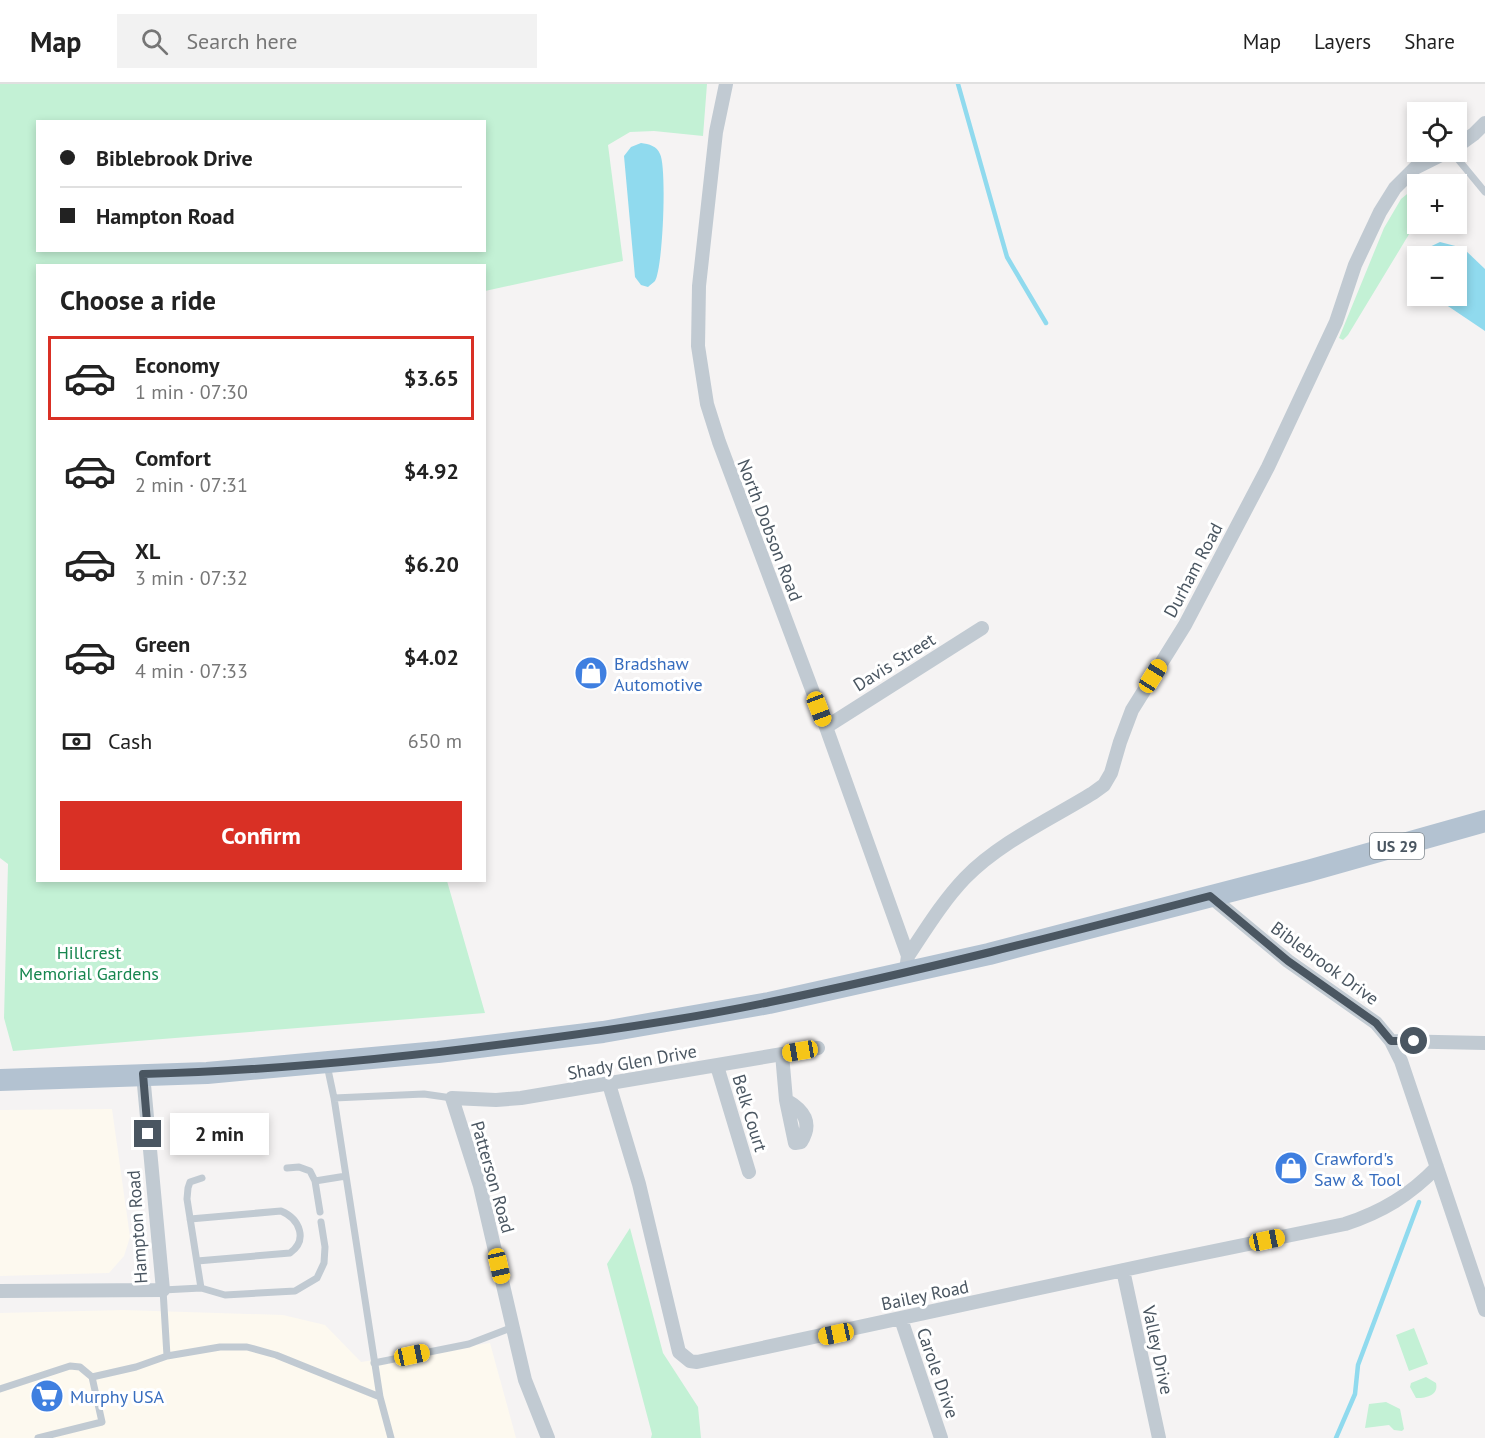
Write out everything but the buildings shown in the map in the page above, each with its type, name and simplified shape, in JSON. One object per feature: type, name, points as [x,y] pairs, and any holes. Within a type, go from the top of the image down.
[{"type":"main road","name":"US 29","points":[[0,1080],[207,1073],[438,1052],[603,1032],[769,1003],[907,964],[989,954],[1308,871],[1485,821]]},
{"type":"main road","name":"US 29","points":[[1308,871],[1485,833]]},
{"type":"street","name":"North Dobson Road","points":[[726,84],[716,132],[699,286],[697,325],[700,364],[707,404],[718,442],[826,727],[907,964]]},
{"type":"street","points":[[1467,140],[1485,123]]},
{"type":"street","name":"Durham Road","points":[[907,964],[954,890],[981,863],[996,851],[1093,794],[1104,785],[1112,773],[1132,710],[1185,625],[1268,467],[1336,322],[1359,256],[1380,212],[1395,188],[1415,168],[1427,162]]},
{"type":"street","name":"Davis Street","points":[[826,727],[982,628]]},
{"type":"street","name":"Biblebrook Drive","points":[[1210,896],[1288,961],[1376,1023],[1391,1041],[1401,1061],[1485,1310]]},
{"type":"street","points":[[1391,1041],[1485,1043]]},
{"type":"street","name":"Shady Glen Drive","points":[[452,1098],[496,1100],[520,1098],[818,1048]]},
{"type":"street","points":[[782,1054],[786,1100]]},
{"type":"street","name":"Belk Court","points":[[717,1066],[749,1172]]},
{"type":"street","name":"Hampton Road","points":[[0,1291],[163,1290],[143,1074]]},
{"type":"street","name":"Bailey Road","points":[[609,1084],[639,1184],[679,1352],[690,1361],[704,1362],[1123,1270],[1346,1224],[1370,1216],[1395,1203],[1420,1185],[1437,1167]]},
{"type":"street","name":"Patterson Road","points":[[452,1098],[480,1186],[525,1380],[548,1438]]},
{"type":"street","name":"Valley Drive","points":[[1123,1270],[1159,1438]]},
{"type":"street","name":"Carole Drive","points":[[901,1319],[941,1438]]},
{"type":"lane","points":[[1460,162],[1485,192]]},
{"type":"lane","points":[[326,1063],[334,1098],[374,1363],[391,1438]]},
{"type":"lane","points":[[334,1098],[424,1094],[452,1098]]},
{"type":"lane","points":[[287,1168],[307,1168],[310,1171],[315,1181],[320,1212]]},
{"type":"lane","points":[[315,1181],[346,1176]]},
{"type":"lane","points":[[201,1288],[190,1219],[188,1188],[190,1182],[202,1178]]},
{"type":"lane","points":[[190,1219],[281,1211],[294,1218],[300,1231],[296,1249],[290,1253],[197,1261]]},
{"type":"lane","points":[[167,1356],[163,1290],[201,1288],[225,1294],[295,1291],[317,1278],[324,1263],[325,1247],[321,1222]]},
{"type":"lane","points":[[374,1363],[469,1344],[513,1326]]},
{"type":"lane","points":[[92,1377],[136,1367],[167,1356],[220,1347],[247,1347],[276,1355],[380,1397]]},
{"type":"lane","points":[[0,1389],[70,1366],[80,1367],[92,1377],[102,1422],[38,1438]]},
{"type":"shaded area","points":[[112,1109],[130,1237],[124,1256],[109,1273],[0,1276],[0,1110]]},
{"type":"shaded area","points":[[123,1310],[283,1315],[325,1325],[361,1362],[490,1343],[516,1438],[0,1438],[0,1313]]},
{"type":"green space","name":"Hillcrest Memorial Gardens","points":[[0,84],[707,84],[703,136],[654,131],[630,132],[608,145],[623,261],[486,291],[486,264],[36,264],[36,882],[447,882],[485,1013],[13,1051],[4,1018],[8,864],[0,858]]},
{"type":"green space","points":[[1407,194],[1407,234],[1409,234],[1343,340],[1339,338],[1384,228],[1401,199]]},
{"type":"green space","points":[[630,1228],[663,1353],[698,1407],[701,1438],[651,1438],[652,1434],[607,1264]]},
{"type":"green space","points":[[1414,1328],[1428,1364],[1409,1371],[1396,1335]]},
{"type":"green space","points":[[1426,1377],[1436,1383],[1435,1391],[1427,1397],[1416,1398],[1410,1387],[1411,1383]]},
{"type":"green space","points":[[1386,1402],[1400,1409],[1404,1429],[1394,1430],[1389,1425],[1365,1428],[1369,1404]]},
{"type":"water","points":[[641,143],[659,151],[663,178],[660,258],[655,281],[648,287],[641,285],[635,277],[624,156],[631,147]]},
{"type":"water","points":[[1440,242],[1455,246],[1432,246]]},
{"type":"water","points":[[1467,252],[1485,269],[1485,331],[1448,306],[1467,306]]},
{"type":"waterway","points":[[958,84],[1007,257],[1046,323]]},
{"type":"waterway","points":[[1336,1438],[1355,1394],[1358,1365],[1419,1202]]},
{"type":"place","name":"Bradshaw Automotive","points":[[591,673]]},
{"type":"place","name":"Crawford's Saw & Tool","points":[[1291,1168]]},
{"type":"place","name":"Murphy USA","points":[[47,1396]]},
{"type":"route","points":[[148,1134],[143,1074],[207,1073],[393,1057],[603,1032],[769,1003],[989,954],[1210,896],[1288,961],[1376,1023],[1391,1041],[1414,1041]]}]
